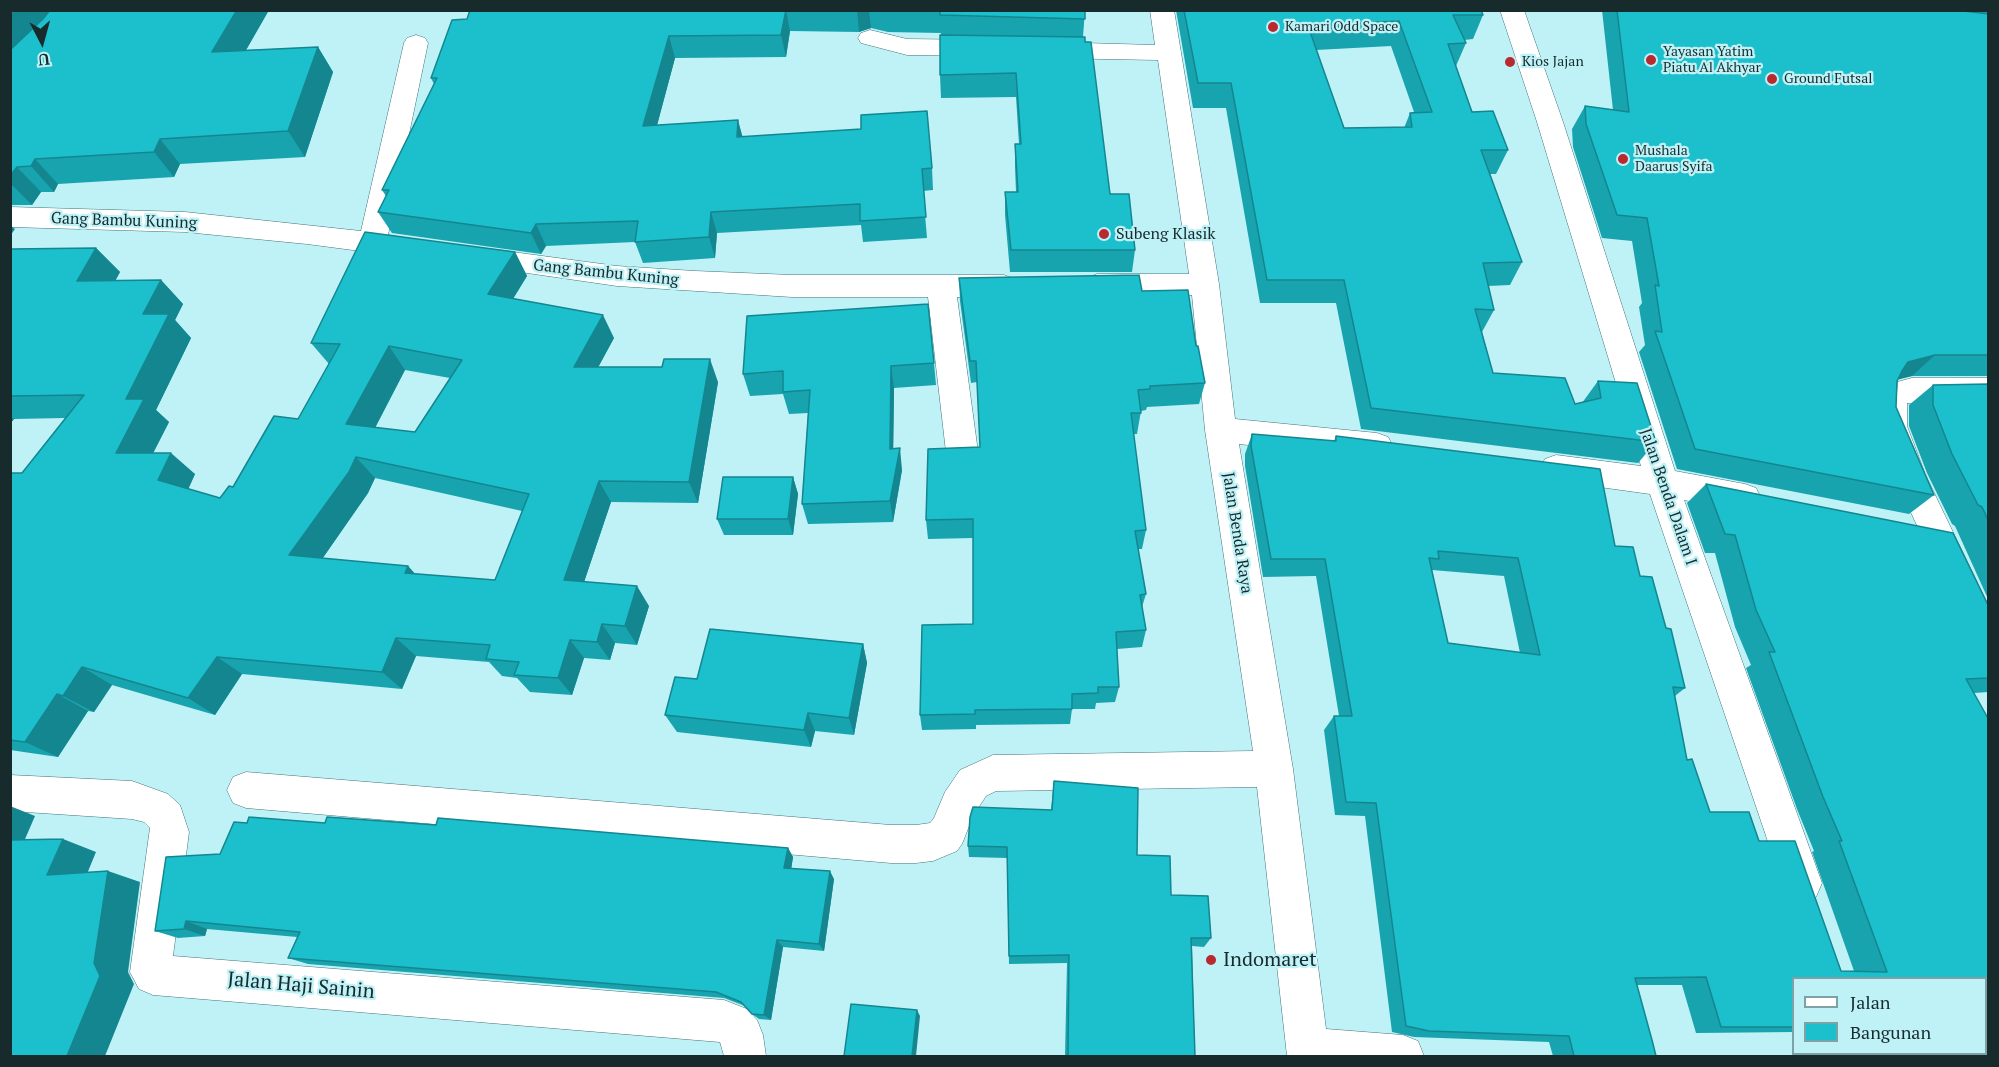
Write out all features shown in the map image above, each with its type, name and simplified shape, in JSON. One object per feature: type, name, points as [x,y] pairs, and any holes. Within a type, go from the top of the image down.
[{"type":"street","name":"Jalan Benda Raya","points":[[1162,10],[1205,284],[1221,430],[1274,769],[1308,1053]]},
{"type":"street","name":"Jalan Benda Dalam I","points":[[1512,10],[1550,122],[1662,482],[1812,912]]},
{"type":"street","points":[[870,38],[907,46],[1169,53]]},
{"type":"street","points":[[372,243],[416,44]]},
{"type":"street","name":"Gang Bambu Kuning","points":[[10,217],[185,222],[372,243],[617,276],[695,282],[792,286],[1035,286]]},
{"type":"street","points":[[1071,286],[1205,284]]},
{"type":"street","points":[[941,286],[962,452]]},
{"type":"street","points":[[1986,631],[1909,474],[1890,426],[1892,402],[1897,393],[1912,390],[1989,390]]},
{"type":"street","points":[[1221,430],[1402,449]]},
{"type":"street","points":[[1532,465],[1662,482],[1778,505]]},
{"type":"street","points":[[1906,531],[1941,537]]},
{"type":"street","points":[[246,790],[879,843],[916,844],[933,842],[943,837],[948,831],[958,805],[973,783],[993,773],[1274,769]]},
{"type":"street","name":"Jalan Haji Sainin","points":[[10,793],[132,800],[155,807],[167,818],[169,841],[150,972],[153,975],[724,1021],[732,1024],[742,1035],[745,1056]]},
{"type":"street","points":[[1308,1053],[1403,1056]]},
{"type":"building","points":[[50,10],[237,10],[212,52],[318,47],[288,131],[160,139],[154,152],[35,159],[31,166],[17,167],[10,176],[10,50]]},
{"type":"building","points":[[470,10],[786,10],[781,35],[669,36],[643,126],[738,120],[737,137],[861,129],[861,115],[927,111],[932,168],[922,169],[926,217],[860,221],[860,204],[711,212],[709,237],[635,242],[638,221],[536,224],[531,233],[378,212],[389,190],[382,190],[437,78],[431,78],[452,20],[467,19]]},
{"type":"building","points":[[923,10],[1085,10],[1085,19],[940,15],[940,11]]},
{"type":"building","points":[[1184,10],[1481,10],[1483,15],[1453,15],[1466,43],[1448,44],[1472,112],[1493,111],[1508,150],[1481,150],[1522,262],[1483,263],[1494,310],[1475,309],[1493,373],[1565,378],[1575,404],[1601,398],[1598,381],[1637,383],[1656,442],[1371,408],[1344,280],[1267,280],[1231,83],[1198,83]],"holes":[[[1399,21],[1432,112],[1410,113],[1412,127],[1344,128],[1308,26]]]},
{"type":"building","points":[[1617,10],[1955,10],[1989,14],[1989,355],[1935,355],[1908,362],[1897,381],[1896,407],[1934,495],[1695,449],[1655,331],[1662,332],[1655,285],[1659,286],[1647,218],[1617,215],[1586,124],[1585,106],[1629,112]]},
{"type":"building","points":[[940,35],[1085,37],[1085,42],[1091,42],[1110,194],[1129,194],[1135,250],[1011,250],[1005,192],[1018,192],[1015,144],[1021,144],[1016,73],[940,75]]},
{"type":"building","points":[[365,232],[515,252],[488,294],[603,315],[574,367],[662,367],[664,359],[710,359],[689,482],[599,481],[564,580],[637,586],[625,626],[602,624],[597,642],[570,640],[558,678],[514,675],[519,662],[486,659],[490,645],[396,638],[382,672],[217,657],[188,698],[82,667],[63,696],[57,694],[25,742],[10,740],[10,473],[22,473],[84,395],[10,396],[10,249],[96,248],[77,281],[161,280],[143,314],[169,314],[126,399],[144,399],[116,453],[171,453],[158,480],[220,498],[229,486],[233,487],[274,416],[298,419],[340,344],[311,343]],"holes":[[[389,346],[462,360],[415,432],[346,424]],[[356,457],[529,494],[495,580],[405,573],[408,566],[289,555],[349,472]]]},
{"type":"building","points":[[1139,275],[1142,291],[1188,290],[1196,346],[1198,346],[1205,383],[1150,386],[1150,389],[1138,390],[1141,413],[1131,413],[1146,530],[1135,531],[1146,594],[1140,595],[1146,630],[1116,632],[1119,687],[1098,687],[1098,693],[1072,694],[1072,709],[975,710],[975,714],[920,715],[922,625],[973,624],[973,519],[926,520],[928,449],[980,447],[976,361],[970,361],[959,278]]},
{"type":"building","points":[[928,304],[934,363],[891,366],[890,449],[900,448],[890,501],[802,504],[810,390],[783,392],[783,371],[743,374],[747,316]]},
{"type":"building","points":[[1989,384],[1989,522],[1952,454],[1933,405],[1933,385]]},
{"type":"building","points":[[1252,434],[1336,441],[1336,436],[1600,469],[1615,546],[1633,547],[1640,576],[1652,577],[1666,628],[1671,629],[1685,688],[1673,687],[1687,760],[1692,759],[1710,812],[1749,812],[1759,841],[1795,841],[1841,971],[1887,972],[1839,841],[1842,841],[1823,797],[1769,652],[1775,652],[1756,610],[1735,535],[1725,534],[1706,484],[1953,533],[1989,607],[1989,678],[1966,679],[1989,720],[1989,1015],[1987,1016],[1987,977],[1792,977],[1792,1027],[1721,1027],[1706,977],[1635,978],[1656,1056],[1574,1056],[1569,1036],[1429,1031],[1406,1026],[1376,803],[1346,802],[1334,716],[1352,716],[1325,559],[1271,559],[1251,446]],"holes":[[[1438,551],[1518,558],[1540,655],[1448,643],[1429,558],[1439,559]]]},
{"type":"building","points":[[723,477],[793,477],[788,519],[717,519]]},
{"type":"building","points":[[710,629],[863,644],[849,718],[808,713],[804,730],[665,715],[675,677],[697,679]]},
{"type":"building","points":[[1054,781],[1138,788],[1137,855],[1170,856],[1171,895],[1208,896],[1211,938],[1191,938],[1195,1056],[1068,1056],[1069,955],[1009,956],[1007,847],[968,846],[970,817],[973,807],[1052,810]]},
{"type":"building","points":[[249,817],[325,823],[327,817],[436,825],[438,818],[788,848],[784,868],[830,871],[819,944],[777,940],[764,1015],[752,1014],[741,1002],[716,992],[288,958],[300,932],[186,921],[184,929],[155,931],[166,857],[220,854],[234,822],[247,823]]},
{"type":"building","points":[[63,839],[47,875],[108,871],[94,963],[100,976],[67,1056],[10,1056],[10,840]]},
{"type":"building","points":[[851,1004],[917,1010],[912,1056],[844,1056]]},
{"type":"place","name":"Kamari Odd Space","points":[[1273,27]]},
{"type":"place","name":"Yayasan Yatim Piatu Al Akhyar","points":[[1651,60]]},
{"type":"place","name":"Kios Jajan","points":[[1510,62]]},
{"type":"place","name":"Ground Futsal","points":[[1772,79]]},
{"type":"place","name":"Mushala Daarus Syifa","points":[[1623,159]]},
{"type":"place","name":"Subeng Klasik","points":[[1104,234]]},
{"type":"place","name":"Indomaret","points":[[1211,960]]}]
